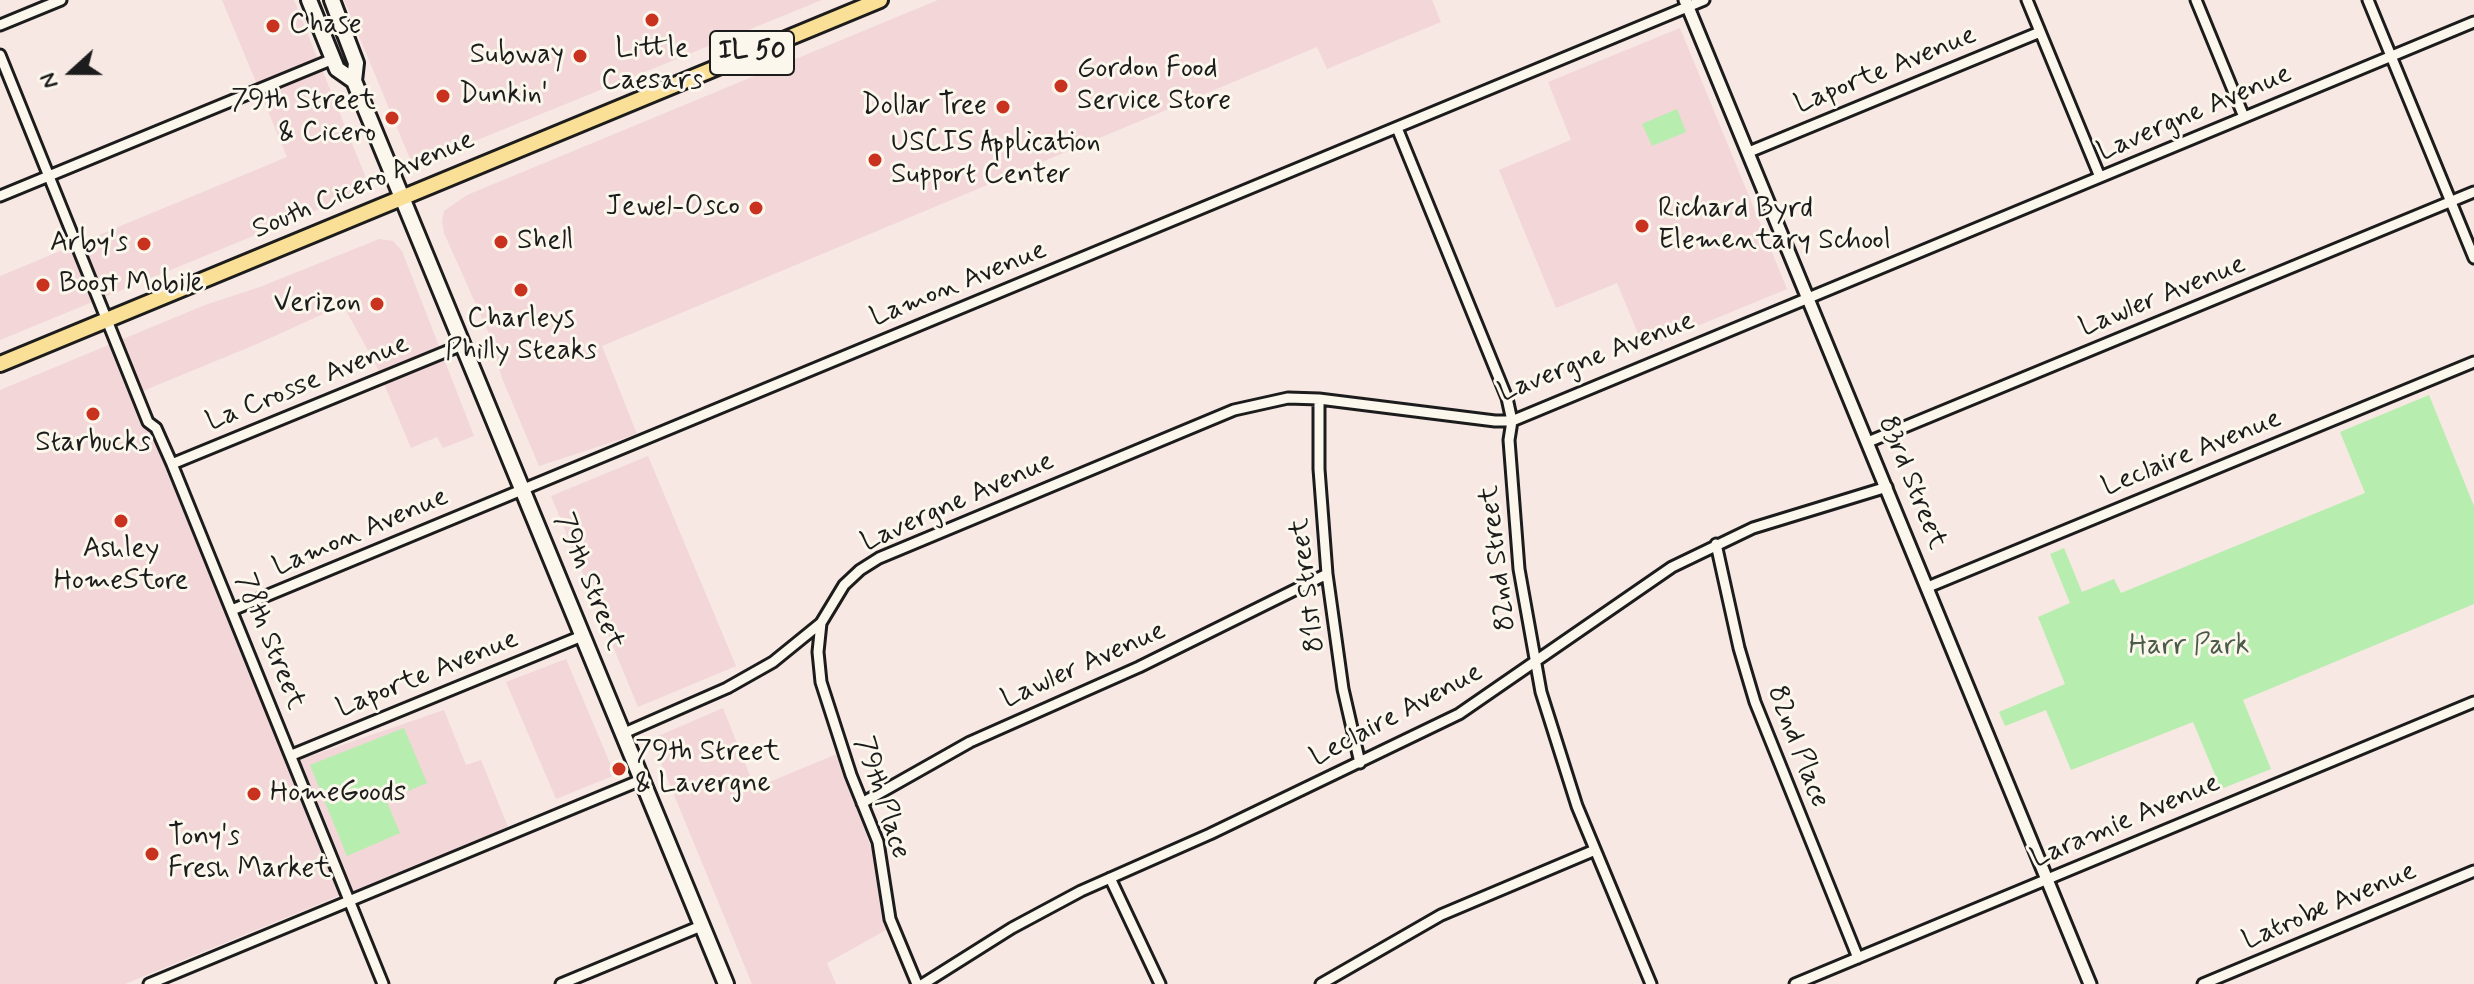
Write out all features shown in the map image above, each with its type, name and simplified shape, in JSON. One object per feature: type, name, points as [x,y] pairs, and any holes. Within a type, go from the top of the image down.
[{"type":"main road","points":[[309,0],[337,69],[354,81],[356,63],[332,0]]},
{"type":"main road","name":"South Cicero Avenue","points":[[0,364],[880,0]]},
{"type":"main road","name":"79th Street","points":[[354,81],[726,984]]},
{"type":"street","points":[[0,25],[61,0]]},
{"type":"street","name":"Lamon Avenue","points":[[232,610],[1397,128],[1687,4],[1704,0]]},
{"type":"street","points":[[2027,0],[2100,177]]},
{"type":"street","points":[[2196,0],[2244,117]]},
{"type":"street","points":[[2368,0],[2474,258]]},
{"type":"street","name":"83rd Street","points":[[1687,4],[2090,984]]},
{"type":"street","name":"Lavergne Avenue","points":[[622,734],[750,677],[773,662],[821,623],[844,585],[879,558],[1234,410],[1288,398],[1319,399],[1512,421],[2474,22]]},
{"type":"street","name":"Laporte Avenue","points":[[1749,152],[2040,32]]},
{"type":"street","name":"78th Street","points":[[0,55],[148,422],[156,428],[172,464],[292,755],[383,984]]},
{"type":"street","points":[[0,196],[333,59]]},
{"type":"street","name":"82nd Street","points":[[1397,128],[1507,398],[1512,421],[1509,440],[1519,569],[1535,664],[1565,772],[1651,984]]},
{"type":"street","name":"Lawler Avenue","points":[[1868,442],[2474,192]]},
{"type":"street","name":"La Crosse Avenue","points":[[172,464],[462,345]]},
{"type":"street","name":"Leclaire Avenue","points":[[1928,587],[2474,362]]},
{"type":"street","name":"81st Street","points":[[1319,399],[1319,469],[1327,574],[1343,689],[1360,763]]},
{"type":"street","name":"Leclaire Avenue","points":[[923,984],[1012,928],[1110,878],[1210,834],[1459,714],[1672,567],[1716,544],[1753,528],[1887,487]]},
{"type":"street","name":"82nd Place","points":[[1716,544],[1739,648],[1758,712],[1858,958]]},
{"type":"street","name":"Lawler Avenue","points":[[862,803],[970,742],[1139,667],[1327,574]]},
{"type":"street","name":"79th Place","points":[[821,623],[818,652],[821,682],[880,852],[890,919],[917,984]]},
{"type":"street","name":"Laporte Avenue","points":[[292,755],[582,636]]},
{"type":"street","name":"Laramie Avenue","points":[[1795,984],[2474,702]]},
{"type":"street","points":[[149,984],[641,780]]},
{"type":"street","points":[[1321,984],[1441,915],[1595,850]]},
{"type":"street","name":"Latrobe Avenue","points":[[2203,984],[2474,871]]},
{"type":"street","points":[[1110,878],[1160,984]]},
{"type":"street","points":[[561,984],[701,926]]},
{"type":"shaded area","points":[[222,0],[294,0],[370,188],[0,340],[0,276],[287,157]]},
{"type":"shaded area","points":[[344,0],[822,0],[413,166]]},
{"type":"shaded area","points":[[938,0],[1432,0],[1441,22],[1327,69],[1317,47],[602,346],[637,434],[539,466],[502,378],[490,336],[444,233],[444,211],[467,195]]},
{"type":"shaded area","name":"Richard Byrd Elementary School","points":[[1680,28],[1787,289],[1644,348],[1617,283],[1556,308],[1499,170],[1571,140],[1548,82]]},
{"type":"shaded area","points":[[379,239],[393,241],[402,251],[474,436],[443,448],[437,437],[411,448],[376,365],[343,305],[138,393],[223,604],[346,893],[125,984],[0,984],[0,390],[205,305],[260,287]]},
{"type":"shaded area","points":[[648,456],[736,666],[638,707],[551,496]]},
{"type":"shaded area","points":[[566,659],[615,775],[556,799],[506,682]]},
{"type":"shaded area","points":[[723,708],[755,788],[837,754],[872,850],[886,930],[827,963],[836,984],[752,984],[651,739]]},
{"type":"shaded area","points":[[444,710],[466,765],[481,760],[508,827],[353,891],[299,760]]},
{"type":"green space","points":[[1677,109],[1686,132],[1652,146],[1642,124]]},
{"type":"green space","name":"Harr Park","points":[[2429,395],[2474,506],[2474,604],[2243,700],[2271,769],[2221,789],[2193,722],[2071,770],[2046,710],[2005,726],[1999,712],[2065,684],[2038,617],[2070,603],[2050,554],[2064,548],[2082,592],[2114,579],[2121,593],[2365,493],[2340,432]]},
{"type":"green space","points":[[404,728],[427,783],[386,800],[400,833],[347,856],[310,765]]},
{"type":"place","name":"Little Caesars","points":[[652,20]]},
{"type":"place","name":"Chase","points":[[273,26]]},
{"type":"place","name":"Subway","points":[[580,56]]},
{"type":"place","name":"Gordon Food Service Store","points":[[1061,86]]},
{"type":"place","name":"Dunkin'","points":[[443,96]]},
{"type":"place","name":"Dollar Tree","points":[[1003,107]]},
{"type":"place","name":"79th Street & Cicero","points":[[392,118]]},
{"type":"place","name":"USCIS Application Support Center","points":[[875,160]]},
{"type":"place","name":"Jewel-Osco","points":[[756,208]]},
{"type":"place","name":"Richard Byrd Elementary School","points":[[1642,226]]},
{"type":"place","name":"Shell","points":[[501,242]]},
{"type":"place","name":"Arby's","points":[[144,244]]},
{"type":"place","name":"Boost Mobile","points":[[43,285]]},
{"type":"place","name":"Charleys Philly Steaks","points":[[521,290]]},
{"type":"place","name":"Verizon","points":[[377,304]]},
{"type":"place","name":"Starbucks","points":[[93,414]]},
{"type":"place","name":"Ashley HomeStore","points":[[121,521]]},
{"type":"place","name":"79th Street & Lavergne","points":[[619,769]]},
{"type":"place","name":"HomeGoods","points":[[254,794]]},
{"type":"place","name":"Tony's Fresh Market","points":[[152,854]]}]
